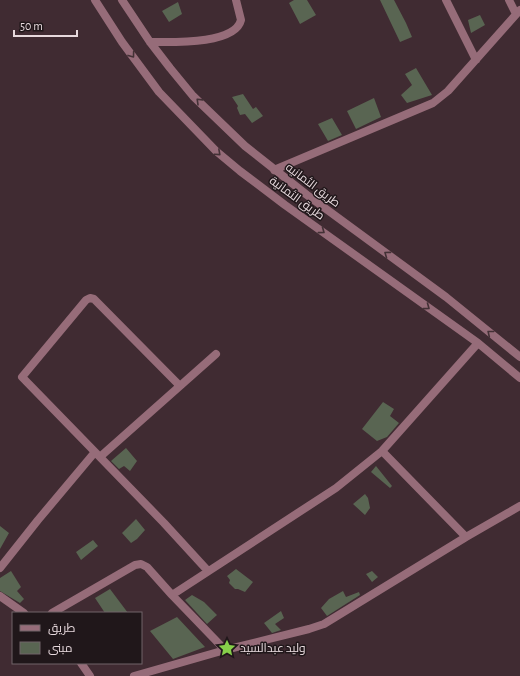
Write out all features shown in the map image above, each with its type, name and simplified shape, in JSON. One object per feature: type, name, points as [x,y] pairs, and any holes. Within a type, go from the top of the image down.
[{"type":"street","name":"طريق الثمانية","points":[[95,0],[122,42],[159,92],[216,151],[240,171],[285,204],[478,343],[520,378]]},
{"type":"street","name":"طريق الثمانيه","points":[[122,0],[150,42],[193,96],[245,146],[274,170],[446,298],[520,358]]},
{"type":"street","points":[[150,42],[203,41],[213,39],[230,32],[237,28],[241,20],[236,0]]},
{"type":"street","points":[[446,0],[476,60]]},
{"type":"street","points":[[274,170],[433,103],[448,92],[518,12],[509,0]]},
{"type":"street","points":[[180,386],[94,299],[90,298],[86,300],[22,377],[98,454],[208,571]]},
{"type":"street","points":[[172,595],[336,488],[382,451],[478,343]]},
{"type":"street","points":[[0,568],[38,520],[98,454],[216,354]]},
{"type":"street","points":[[382,451],[466,537]]},
{"type":"street","points":[[134,676],[324,624],[466,537],[520,506]]},
{"type":"street","points":[[54,612],[135,565],[141,564],[147,567],[225,650]]},
{"type":"street","points":[[0,596],[23,612]]},
{"type":"street","points":[[82,664],[90,676]]},
{"type":"building","points":[[294,0],[307,0],[316,15],[300,24],[289,3]]},
{"type":"building","points":[[380,0],[394,0],[412,37],[400,42]]},
{"type":"building","points":[[178,2],[182,14],[169,22],[162,11]]},
{"type":"building","points":[[480,15],[485,25],[471,33],[468,20]]},
{"type":"building","points":[[416,68],[432,95],[407,103],[401,95],[412,85],[405,74]]},
{"type":"building","points":[[243,94],[253,109],[256,107],[263,116],[252,123],[245,114],[240,115],[237,108],[238,106],[232,97]]},
{"type":"building","points":[[374,98],[381,117],[356,129],[347,111]]},
{"type":"building","points":[[332,118],[342,135],[328,141],[318,124]]},
{"type":"building","points":[[383,402],[394,409],[390,416],[399,423],[387,437],[377,441],[362,429]]},
{"type":"building","points":[[126,448],[137,461],[130,471],[124,466],[119,469],[111,461]]},
{"type":"building","points":[[376,466],[392,486],[390,488],[371,472]]},
{"type":"building","points":[[365,494],[368,498],[370,508],[365,515],[353,504]]},
{"type":"building","points":[[136,519],[145,530],[131,543],[122,533]]},
{"type":"building","points":[[0,526],[9,533],[0,549]]},
{"type":"building","points":[[93,540],[98,546],[81,560],[76,552]]},
{"type":"building","points":[[236,569],[253,582],[245,592],[235,589],[229,583],[230,580],[227,576]]},
{"type":"building","points":[[11,571],[21,587],[17,591],[24,599],[20,603],[0,591],[0,578]]},
{"type":"building","points":[[372,571],[378,577],[372,582],[366,574]]},
{"type":"building","points":[[110,589],[127,612],[104,612],[95,598]]},
{"type":"building","points":[[343,591],[346,597],[359,592],[360,595],[327,616],[321,608],[329,599]]},
{"type":"building","points":[[192,595],[204,602],[217,615],[207,624],[185,600]]},
{"type":"building","points":[[281,611],[284,618],[275,624],[281,630],[272,633],[264,623]]},
{"type":"building","points":[[177,617],[205,647],[173,659],[150,631]]},
{"type":"place","name":"وليد عبدالسيد","points":[[227,648]]}]
